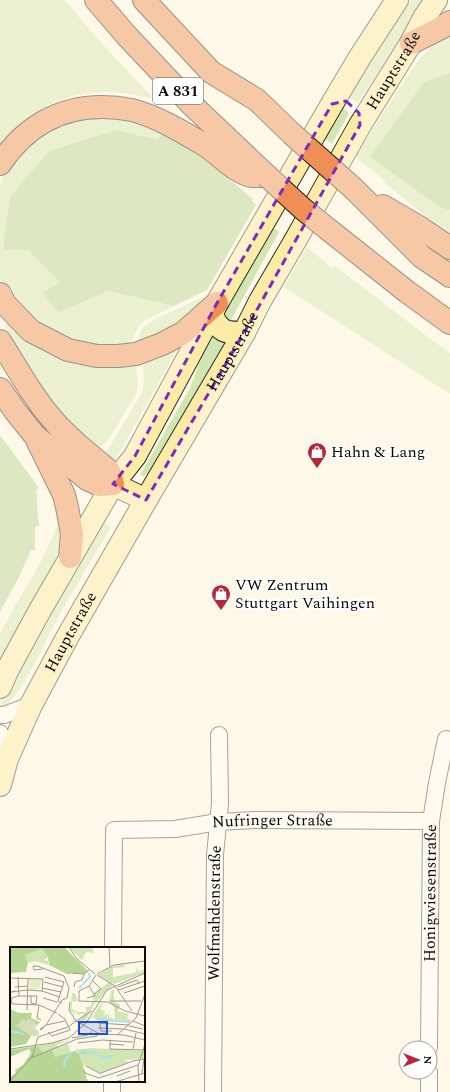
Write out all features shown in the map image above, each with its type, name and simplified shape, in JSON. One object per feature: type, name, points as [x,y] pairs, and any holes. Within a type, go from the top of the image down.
[{"type":"highway","name":"A 831","points":[[96,0],[126,36],[191,104],[303,209],[406,291],[450,323]]},
{"type":"highway","name":"A 831","points":[[144,0],[211,72],[257,100],[292,134],[354,188],[422,256],[450,276]]},
{"type":"highway","points":[[411,43],[450,22]]},
{"type":"highway","points":[[0,164],[15,144],[47,120],[69,111],[93,107],[132,110],[168,124],[207,146],[234,167],[250,176],[267,176]]},
{"type":"highway","points":[[354,188],[419,227],[450,248]]},
{"type":"highway","points":[[0,294],[5,304],[31,331],[68,350],[97,356],[136,354],[162,344],[183,333],[214,308]]},
{"type":"highway","points":[[0,341],[43,408],[59,427],[109,471],[113,484],[100,485],[87,478],[35,436],[0,389]]},
{"type":"highway","points":[[35,436],[64,495],[72,534],[70,557]]},
{"type":"main road","name":"Hauptstraße","points":[[0,687],[14,656],[70,557],[113,484],[135,456],[214,308],[332,104],[397,0]]},
{"type":"main road","name":"Hauptstraße","points":[[0,785],[7,759],[31,705],[68,636],[244,333],[260,301],[360,125],[436,0]]},
{"type":"main road","points":[[332,104],[339,100],[346,101],[354,106],[359,113],[360,125]]},
{"type":"main road","points":[[214,308],[215,322],[219,327],[224,331],[244,333]]},
{"type":"main road","points":[[113,484],[146,500]]},
{"type":"street","points":[[0,715],[4,715],[31,705]]},
{"type":"street","name":"Hauptstraße","points":[[0,733],[4,741],[7,759]]},
{"type":"street","name":"Wolfmahdenstraße","points":[[213,1092],[215,855],[220,803],[219,735]]},
{"type":"street","name":"Honigwiesenstraße","points":[[429,1040],[431,821],[446,739]]},
{"type":"street","name":"Nufringer Straße","points":[[113,947],[114,830],[175,829],[218,822],[255,820],[431,821]]},
{"type":"street","points":[[429,1080],[429,1092]]},
{"type":"highlighted area","points":[[346,101],[359,113],[360,125],[244,333],[146,500],[113,484],[135,456],[217,303],[332,104]]},
{"type":"green space","points":[[0,0],[64,0],[151,96],[150,98],[124,93],[107,92],[76,95],[61,100],[35,113],[22,122],[0,144]]},
{"type":"green space","points":[[411,0],[426,0],[358,102],[348,96]]},
{"type":"green space","points":[[450,29],[450,73],[424,82],[441,208],[450,210],[450,233],[418,210],[355,156],[417,62]]},
{"type":"green space","points":[[450,73],[450,210],[441,208],[370,157],[424,82]]},
{"type":"green space","points":[[343,107],[348,112],[348,115],[332,144],[323,137],[340,108]]},
{"type":"green space","points":[[96,117],[122,118],[164,131],[157,141],[117,130],[28,250],[61,282],[58,313],[108,291],[174,306],[145,320],[138,327],[129,346],[85,348],[35,324],[4,287],[0,279],[0,184],[7,170],[17,157],[41,135],[69,121],[70,123]]},
{"type":"green space","points":[[117,130],[157,140],[164,131],[221,172],[253,199],[252,201],[256,205],[207,290],[174,306],[108,291],[58,313],[43,293],[60,282],[28,250],[3,250],[10,197],[49,151]]},
{"type":"green space","points":[[270,225],[279,232],[228,324],[219,318]]},
{"type":"green space","points":[[307,247],[333,269],[335,266],[450,353],[450,394],[284,287]]},
{"type":"green space","points":[[203,297],[205,298],[188,316],[169,331],[138,344],[138,339],[143,327],[156,319]]},
{"type":"green space","points":[[10,321],[30,341],[43,350],[61,358],[134,363],[138,381],[138,388],[135,396],[111,435],[97,451],[53,407],[15,348],[5,325]]},
{"type":"green space","points":[[213,331],[229,341],[152,471],[144,476],[140,475],[190,388]]},
{"type":"green space","points":[[177,345],[178,348],[114,463],[104,456],[142,393],[144,385],[143,361]]},
{"type":"green space","points":[[0,435],[39,488],[36,490],[39,526],[35,527],[35,550],[31,550],[19,577],[0,612]]},
{"type":"green space","points":[[62,521],[62,532],[55,561],[0,663],[0,634],[37,569],[57,527]]},
{"type":"green space","points":[[102,522],[111,527],[64,606],[28,676],[14,697],[5,707],[1,707],[0,705],[14,678]]},
{"type":"place","name":"Hahn & Lang","points":[[317,469]]},
{"type":"place","name":"VW Zentrum Stuttgart Vaihingen","points":[[221,611]]}]
